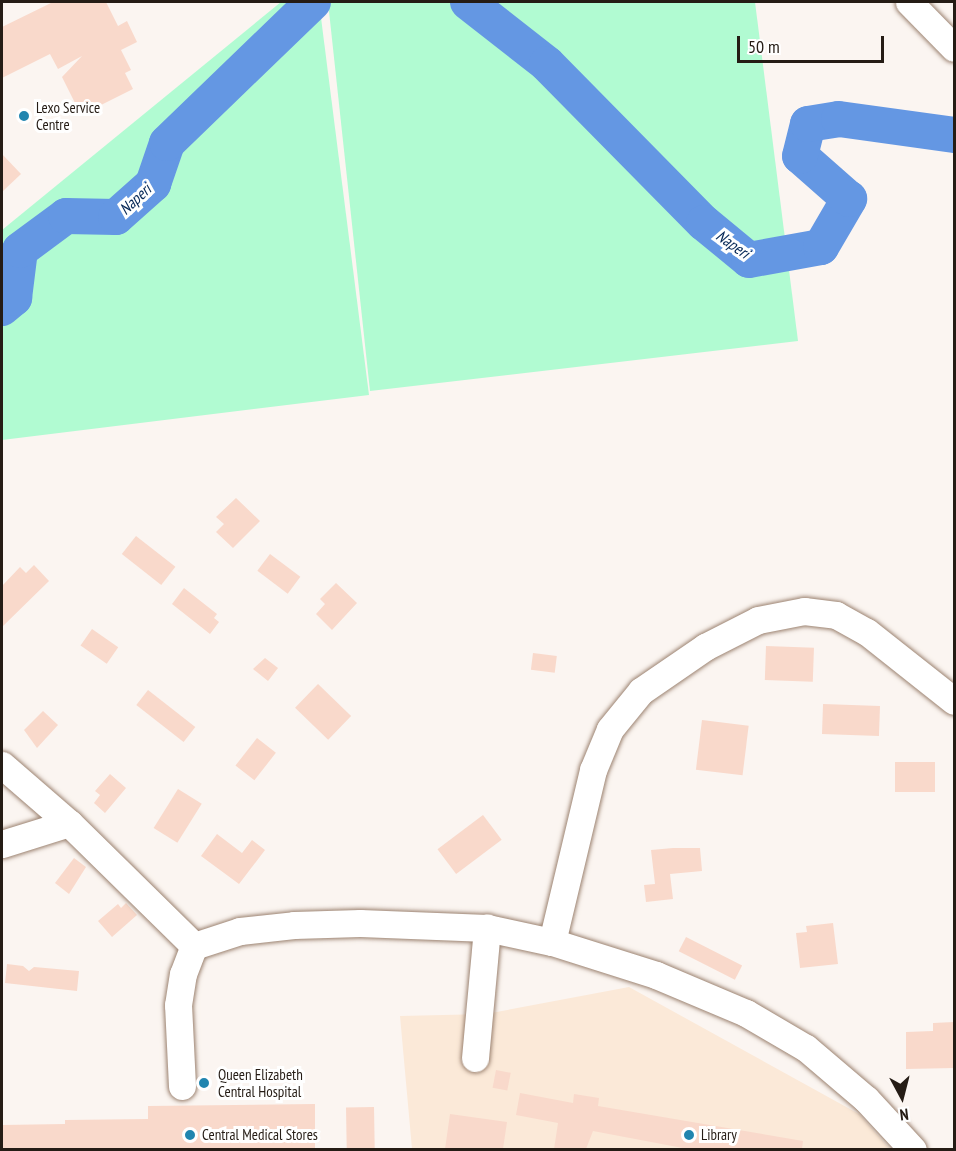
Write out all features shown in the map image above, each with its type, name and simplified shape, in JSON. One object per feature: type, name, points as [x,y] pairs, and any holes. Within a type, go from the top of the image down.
[{"type":"street","points":[[909,2],[954,48]]},
{"type":"street","points":[[552,942],[593,770],[610,729],[641,691],[705,647],[758,620],[804,611],[836,615],[867,632],[954,701]]},
{"type":"street","points":[[2,765],[69,823],[194,946]]},
{"type":"street","points":[[2,844],[69,823]]},
{"type":"street","points":[[194,946],[240,931],[294,925],[360,923],[487,928],[552,942],[656,975],[746,1013],[806,1048],[866,1099],[913,1149]]},
{"type":"street","points":[[476,1058],[487,928]]},
{"type":"street","points":[[182,1086],[178,1005],[183,974],[194,946]]},
{"type":"shaded area","points":[[629,987],[859,1114],[890,1149],[412,1149],[400,1016],[486,1014]]},
{"type":"green space","points":[[281,2],[319,2],[369,395],[2,440],[2,230]]},
{"type":"green space","points":[[328,2],[755,2],[798,341],[370,391]]},
{"type":"building","points":[[53,2],[106,2],[118,26],[127,21],[137,42],[121,50],[131,70],[125,73],[133,89],[81,115],[62,77],[82,56],[58,69],[50,54],[2,78],[2,27]]},
{"type":"building","points":[[2,154],[21,174],[2,192]]},
{"type":"building","points":[[236,498],[260,521],[233,548],[216,532],[224,524],[216,517]]},
{"type":"building","points":[[136,536],[175,567],[161,585],[122,554]]},
{"type":"building","points":[[270,554],[300,577],[288,594],[257,571]]},
{"type":"building","points":[[34,565],[49,581],[2,627],[2,586],[20,567],[26,573]]},
{"type":"building","points":[[336,583],[357,603],[332,630],[316,614],[325,604],[320,599]]},
{"type":"building","points":[[184,588],[217,614],[214,618],[219,622],[210,634],[172,604]]},
{"type":"building","points":[[92,629],[118,647],[107,664],[81,645]]},
{"type":"building","points":[[766,646],[814,648],[813,682],[765,680]]},
{"type":"building","points":[[533,653],[557,656],[555,673],[531,670]]},
{"type":"building","points":[[265,658],[278,668],[268,681],[253,669]]},
{"type":"building","points":[[318,684],[351,716],[328,740],[295,708]]},
{"type":"building","points":[[148,690],[195,727],[184,742],[136,705]]},
{"type":"building","points":[[823,704],[880,706],[879,736],[822,734]]},
{"type":"building","points":[[43,711],[58,725],[37,748],[24,730]]},
{"type":"building","points":[[702,720],[749,726],[743,775],[696,770]]},
{"type":"building","points":[[257,738],[276,753],[254,780],[235,766]]},
{"type":"building","points":[[895,762],[935,762],[935,792],[895,792]]},
{"type":"building","points":[[110,774],[126,788],[105,813],[94,803],[100,795],[95,791]]},
{"type":"building","points":[[178,789],[202,804],[177,843],[154,828]]},
{"type":"building","points":[[483,815],[502,840],[456,874],[437,849]]},
{"type":"building","points":[[217,834],[242,853],[252,840],[265,850],[239,884],[201,856]]},
{"type":"building","points":[[700,848],[702,871],[670,874],[673,899],[646,902],[644,885],[655,884],[651,850]]},
{"type":"building","points":[[74,858],[86,867],[69,894],[55,883]]},
{"type":"building","points":[[126,903],[137,915],[112,937],[98,921],[118,904],[121,908]]},
{"type":"building","points":[[833,923],[838,964],[800,968],[796,933],[807,932],[806,926]]},
{"type":"building","points":[[686,937],[742,966],[735,980],[679,951]]},
{"type":"building","points":[[7,964],[23,966],[29,971],[34,967],[79,971],[77,991],[5,983]]},
{"type":"building","points":[[954,1022],[954,1068],[906,1069],[906,1032],[933,1031],[933,1023]]},
{"type":"building","points":[[496,1070],[511,1073],[507,1091],[493,1088]]},
{"type":"building","points":[[520,1093],[573,1103],[574,1094],[599,1098],[598,1106],[803,1141],[802,1149],[688,1149],[593,1131],[586,1149],[554,1149],[558,1123],[516,1115]]},
{"type":"building","name":"Central Medical Stores","points":[[315,1104],[315,1149],[2,1149],[2,1125],[65,1124],[65,1120],[148,1119],[148,1106]]},
{"type":"building","points":[[346,1107],[374,1107],[375,1149],[347,1149]]},
{"type":"building","points":[[450,1114],[507,1122],[503,1149],[445,1149]]},
{"type":"waterway","name":"Naperi","points":[[2,308],[14,298],[20,250],[66,216],[116,217],[153,184],[167,143],[313,2]]},
{"type":"waterway","name":"Naperi","points":[[468,2],[547,64],[704,223],[749,260],[821,247],[849,199],[800,156],[808,124],[839,119],[954,135]]},
{"type":"place","name":"Lexo Service Centre","points":[[24,116]]},
{"type":"place","name":"Queen Elizabeth Central Hospital","points":[[204,1083]]},
{"type":"place","name":"Central Medical Stores","points":[[190,1135]]},
{"type":"place","name":"Library","points":[[689,1135]]}]
